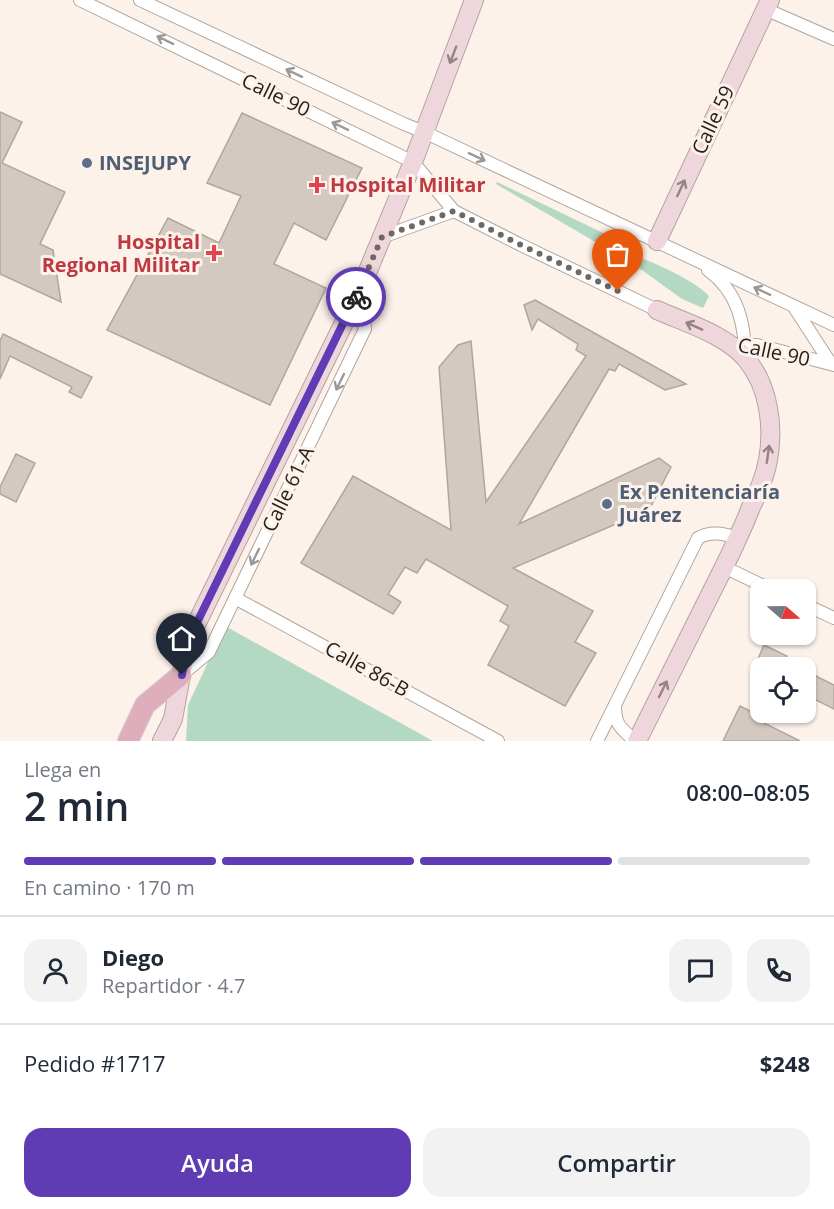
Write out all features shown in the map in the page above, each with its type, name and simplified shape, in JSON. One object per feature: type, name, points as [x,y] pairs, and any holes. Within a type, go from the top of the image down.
[{"type":"main road","points":[[128,741],[145,705],[182,675]]},
{"type":"street","name":"Calle 90","points":[[80,0],[413,162],[454,211],[521,245],[741,349],[757,345],[833,365]]},
{"type":"street","name":"Calle 90","points":[[140,0],[393,120],[424,132],[691,257]]},
{"type":"street","name":"Calle 61-A","points":[[162,741],[173,719],[187,643],[360,290],[413,162],[474,0]]},
{"type":"street","points":[[767,4],[834,39]]},
{"type":"street","name":"Calle 59","points":[[657,241],[767,4]]},
{"type":"street","points":[[382,237],[454,211]]},
{"type":"street","points":[[691,257],[834,325]]},
{"type":"street","points":[[615,705],[615,718],[619,727],[636,741],[724,567],[765,476],[770,442],[770,419],[765,393],[754,369],[741,349],[742,322],[732,296],[721,281],[691,257]]},
{"type":"street","name":"Calle 61-A","points":[[182,675],[209,652],[365,329],[360,290]]},
{"type":"street","points":[[793,306],[833,365]]},
{"type":"street","points":[[597,741],[698,538],[714,533],[738,538]]},
{"type":"street","points":[[724,567],[750,579]]},
{"type":"street","name":"Calle 86-B","points":[[235,598],[498,741]]},
{"type":"street","points":[[816,610],[834,618]]},
{"type":"green space","points":[[497,182],[626,244],[623,250],[691,282],[709,296],[703,308],[682,299],[635,265],[496,184]]},
{"type":"green space","points":[[225,626],[433,741],[186,741],[188,705]]},
{"type":"building","points":[[0,112],[22,122],[2,163],[65,192],[40,244],[53,250],[61,302],[0,274]]},
{"type":"building","name":"Hospital Regional Militar","points":[[242,113],[362,168],[326,240],[294,223],[274,264],[326,288],[270,405],[107,330],[168,218],[219,243],[241,196],[207,183]]},
{"type":"building","name":"Ex Penitenciaría Juárez","points":[[535,300],[686,384],[665,390],[619,364],[615,371],[609,369],[519,524],[659,458],[671,467],[649,510],[513,568],[593,611],[575,642],[596,653],[565,706],[488,665],[509,626],[500,621],[508,606],[426,559],[417,573],[405,567],[388,594],[401,602],[393,614],[301,563],[353,476],[451,530],[439,367],[458,345],[471,341],[486,502],[586,356],[576,350],[578,344],[538,319],[532,330],[524,305]]},
{"type":"building","points":[[3,334],[92,377],[81,398],[69,392],[72,387],[10,356],[0,379],[0,341]]},
{"type":"building","points":[[16,454],[35,463],[16,502],[0,494],[0,487]]},
{"type":"building","points":[[764,645],[787,656],[787,657],[759,657]]},
{"type":"building","points":[[816,676],[834,685],[834,709],[816,700]]},
{"type":"building","points":[[740,706],[750,711],[750,723],[764,723],[800,741],[723,741]]},
{"type":"way so far","points":[[356,297],[382,237],[454,211],[618,291]]},
{"type":"place","name":"INSEJUPY","points":[[87,163]]},
{"type":"place","name":"Hospital Militar","points":[[317,185]]},
{"type":"place","name":"Hospital Regional Militar","points":[[214,253]]},
{"type":"place","name":"Ex Penitenciaría Juárez","points":[[607,504]]},
{"type":"route","points":[[182,675],[187,643],[356,297]]}]
